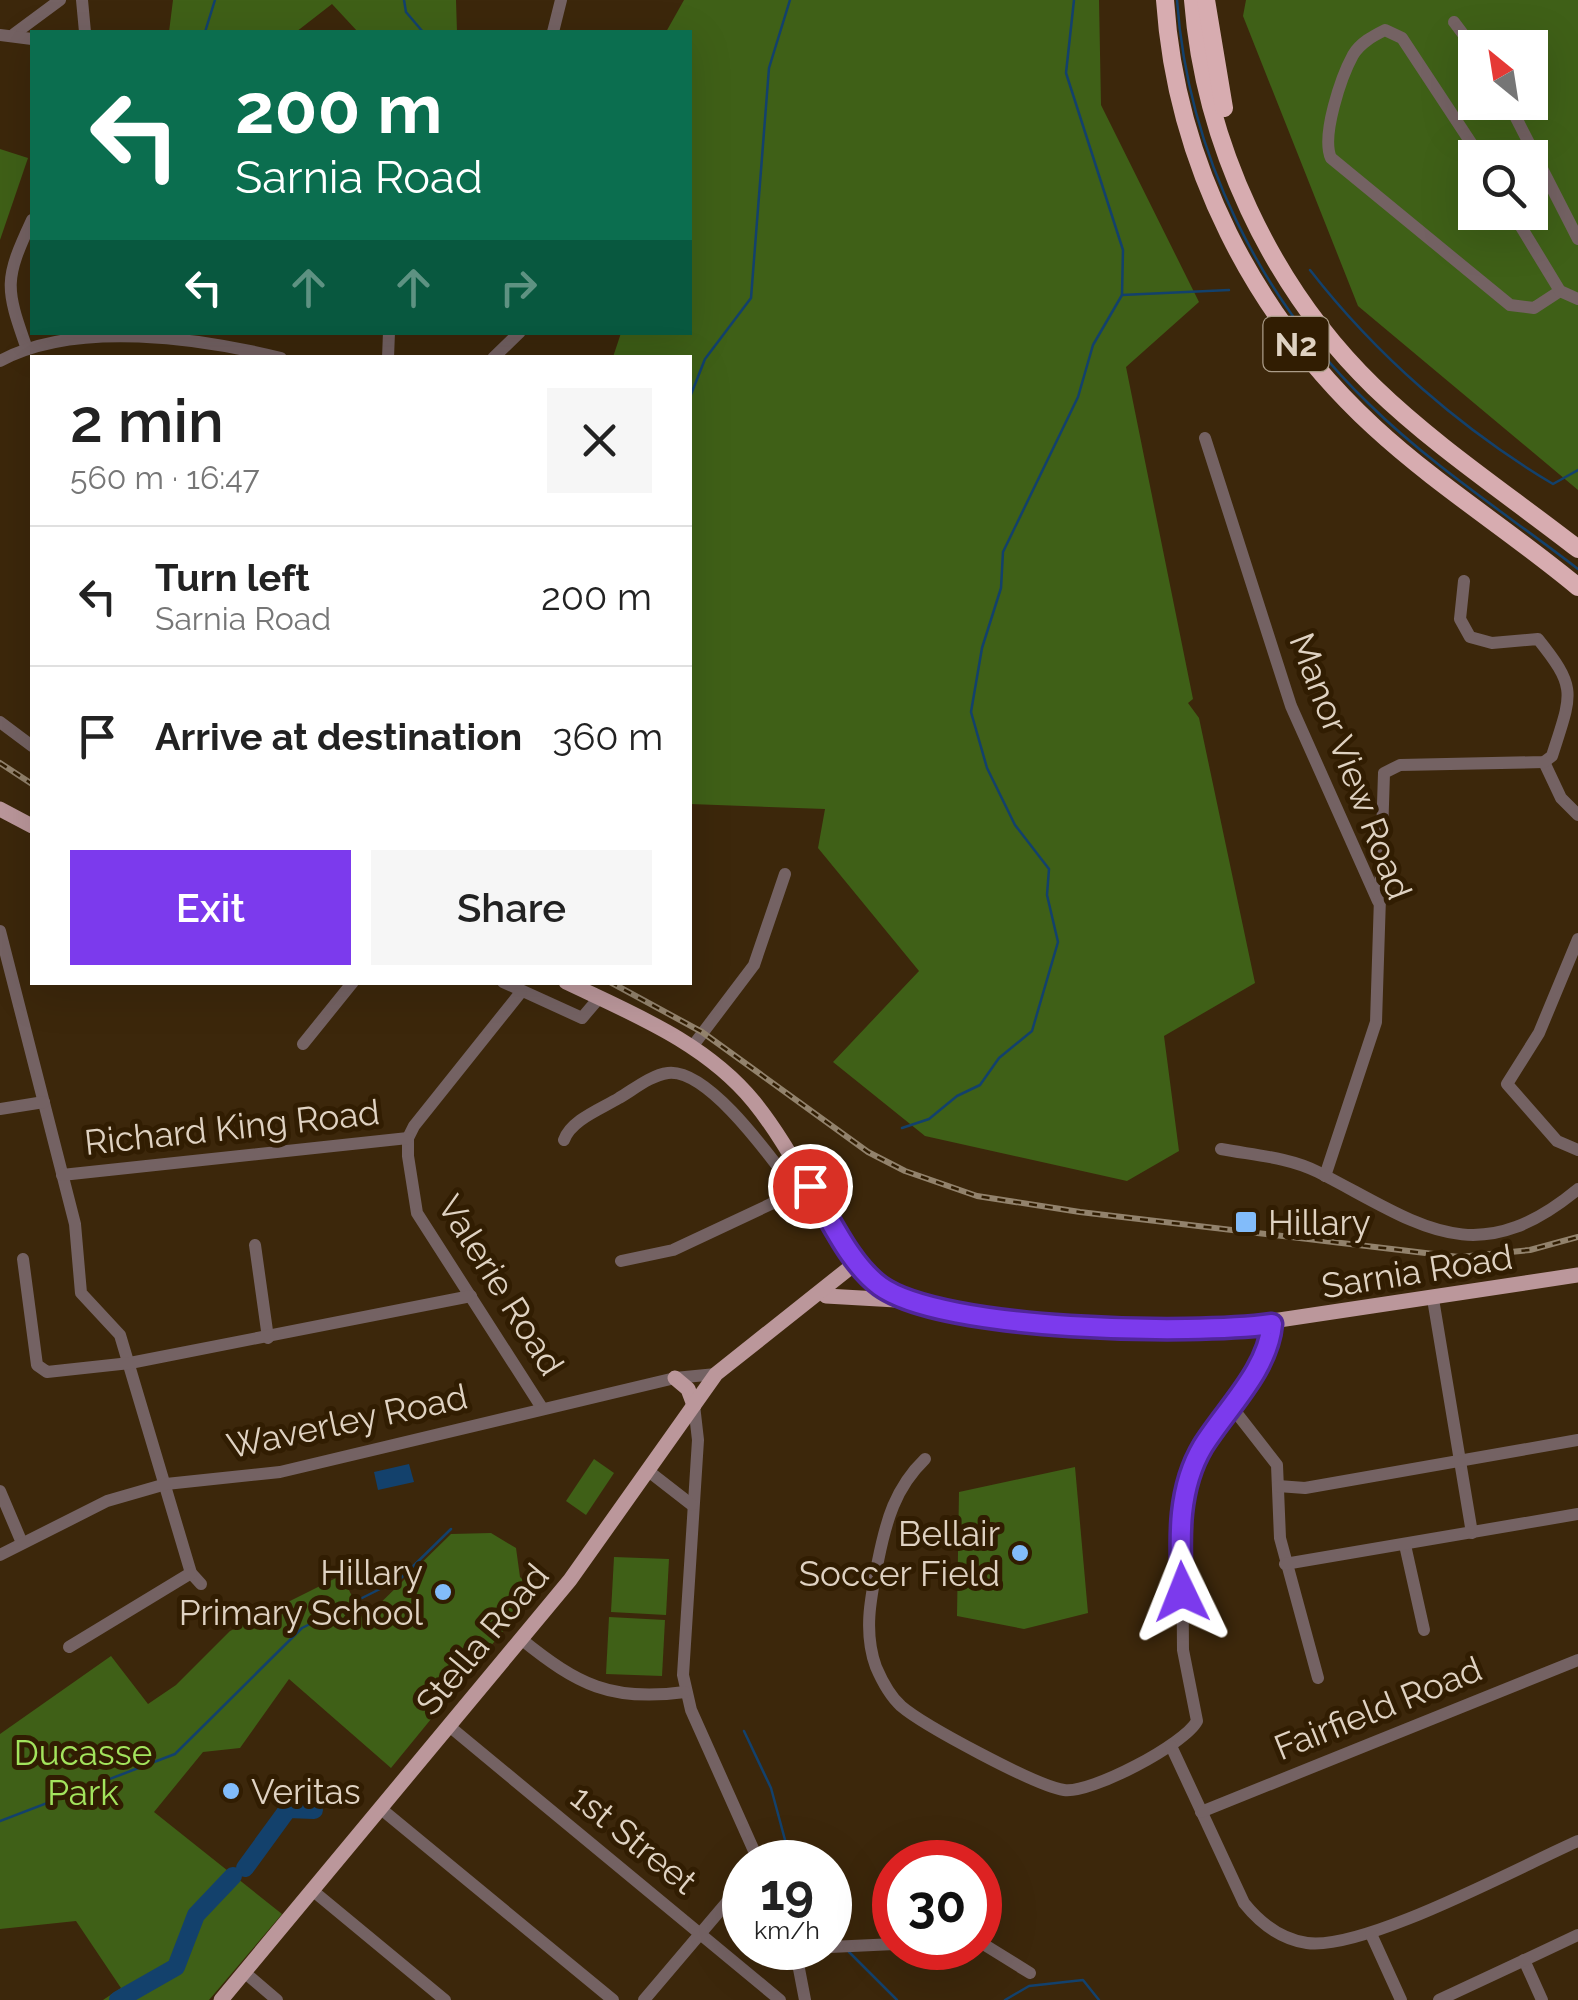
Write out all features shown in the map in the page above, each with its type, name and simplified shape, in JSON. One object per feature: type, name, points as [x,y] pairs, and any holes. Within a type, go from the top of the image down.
[{"type":"highway","name":"N2","points":[[1162,0],[1199,168],[1240,256],[1281,324],[1321,374],[1376,429],[1578,587]]},
{"type":"highway","name":"N2","points":[[1193,0],[1204,72],[1233,174],[1268,247],[1326,334],[1373,386],[1578,549]]},
{"type":"highway","points":[[1206,0],[1224,111],[1268,247]]},
{"type":"main road","points":[[0,809],[30,825]]},
{"type":"main road","name":"Sarnia Road","points":[[572,985],[692,1048],[754,1102],[804,1189],[860,1266],[883,1288],[910,1302],[985,1317],[1199,1332],[1578,1275]]},
{"type":"main road","name":"Stella Road","points":[[786,1317],[826,1296],[860,1266]]},
{"type":"main road","name":"Stella Road","points":[[221,2000],[570,1580],[716,1374],[786,1317],[860,1266]]},
{"type":"main road","points":[[826,1296],[910,1302]]},
{"type":"main road","points":[[675,1378],[688,1389],[694,1404]]},
{"type":"street","points":[[33,30],[60,0]]},
{"type":"street","points":[[82,0],[85,30]]},
{"type":"street","points":[[554,30],[562,0]]},
{"type":"street","points":[[1454,22],[1460,30]]},
{"type":"street","points":[[1469,140],[1402,38],[1386,30],[1363,43],[1353,55],[1326,135],[1331,158],[1510,305],[1534,308],[1560,291]]},
{"type":"street","points":[[1517,120],[1578,238]]},
{"type":"street","points":[[27,349],[12,307],[8,278],[30,225]]},
{"type":"street","points":[[1523,230],[1560,291],[1578,298]]},
{"type":"street","points":[[497,355],[517,335]]},
{"type":"street","points":[[0,362],[27,349],[64,341],[165,338],[267,355]]},
{"type":"street","name":"Manor View Road","points":[[1205,438],[1291,706],[1380,908],[1374,1032],[1325,1176]]},
{"type":"street","points":[[1380,908],[1384,773],[1400,765],[1544,762],[1552,756],[1573,679],[1538,639],[1484,642],[1470,637],[1460,619],[1464,580]]},
{"type":"street","points":[[0,722],[30,744]]},
{"type":"street","points":[[1544,762],[1567,806],[1578,815]]},
{"type":"street","points":[[692,1048],[754,966],[785,874]]},
{"type":"street","points":[[0,930],[74,1224],[81,1293],[90,1308],[116,1328],[196,1579],[68,1647]]},
{"type":"street","points":[[1578,939],[1539,1033],[1507,1084],[1556,1141],[1578,1150]]},
{"type":"street","points":[[302,1044],[351,985]]},
{"type":"street","points":[[508,985],[582,1018],[598,998]]},
{"type":"street","points":[[408,1138],[521,992]]},
{"type":"street","points":[[564,1140],[575,1125],[640,1086],[663,1074],[679,1074],[703,1086],[804,1189],[673,1250],[621,1261]]},
{"type":"street","points":[[0,1109],[44,1102]]},
{"type":"street","name":"Richard King Road","points":[[62,1175],[408,1138]]},
{"type":"street","name":"Valerie Road","points":[[408,1138],[417,1213],[542,1408]]},
{"type":"street","points":[[1220,1149],[1279,1160],[1325,1176],[1418,1226],[1453,1235],[1510,1230],[1548,1211],[1578,1188]]},
{"type":"street","points":[[255,1245],[268,1338]]},
{"type":"street","points":[[23,1259],[40,1371],[130,1363],[471,1296]]},
{"type":"street","points":[[1433,1299],[1472,1533]]},
{"type":"street","points":[[924,1459],[895,1496],[869,1612],[876,1666],[900,1705],[927,1723],[1063,1790],[1091,1786],[1171,1746],[1192,1730],[1198,1712],[1183,1650],[1182,1505],[1200,1450],[1267,1350],[1272,1324]]},
{"type":"street","name":"Waverley Road","points":[[0,1554],[106,1501],[166,1484],[280,1472],[675,1378],[716,1374]]},
{"type":"street","points":[[694,1404],[698,1440],[682,1662],[686,1692],[750,1840]]},
{"type":"street","points":[[1231,1406],[1271,1455],[1279,1472],[1276,1509],[1285,1564],[1318,1678]]},
{"type":"street","points":[[1278,1486],[1304,1488],[1578,1440]]},
{"type":"street","points":[[647,1470],[692,1506]]},
{"type":"street","points":[[0,1490],[22,1543]]},
{"type":"street","points":[[1285,1564],[1578,1514]]},
{"type":"street","points":[[1405,1545],[1424,1630]]},
{"type":"street","points":[[521,1639],[570,1677],[600,1690],[641,1696],[686,1692]]},
{"type":"street","name":"Fairfield Road","points":[[1201,1812],[1578,1660]]},
{"type":"street","name":"1st Street","points":[[448,1726],[780,2000]]},
{"type":"street","points":[[1171,1746],[1244,1903],[1271,1929],[1309,1943],[1334,1944],[1371,1934],[1578,1841]]},
{"type":"street","points":[[380,1808],[613,2000]]},
{"type":"street","points":[[312,1890],[445,2000]]},
{"type":"street","points":[[644,2000],[722,1908]]},
{"type":"street","points":[[1371,1934],[1401,2000]]},
{"type":"street","points":[[1446,1998],[1578,1935]]},
{"type":"street","points":[[1002,1956],[1030,1973]]},
{"type":"street","points":[[1524,1960],[1542,2000]]},
{"type":"street","points":[[799,1970],[805,2000]]},
{"type":"street","points":[[244,1972],[278,2000]]},
{"type":"green space","points":[[173,0],[456,0],[457,30],[356,30],[332,4],[299,30],[169,30]]},
{"type":"green space","points":[[684,0],[1099,0],[1101,105],[1199,302],[1126,367],[1193,699],[1188,703],[1199,718],[1255,983],[1164,1036],[1179,1151],[1127,1181],[925,1136],[833,1062],[919,971],[818,848],[825,809],[692,804],[692,355],[614,355],[620,335],[692,335],[692,30],[667,30]]},
{"type":"green space","points":[[1246,0],[1578,0],[1578,490],[1358,306],[1243,16]]},
{"type":"green space","points":[[0,149],[28,158],[0,240]]},
{"type":"green space","points":[[594,1459],[614,1473],[586,1515],[566,1501]]},
{"type":"green space","name":"Bellair Soccer Field","points":[[1075,1467],[1088,1613],[1024,1629],[957,1616],[959,1492]]},
{"type":"green space","name":"Ducasse Park","points":[[491,1533],[516,1548],[520,1577],[535,1592],[391,1768],[289,1679],[240,1748],[203,1752],[154,1812],[282,1914],[209,2000],[103,2000],[121,1988],[76,1921],[0,1929],[0,1734],[111,1656],[148,1704],[176,1685],[230,1631],[342,1575],[363,1620],[451,1534]]},
{"type":"green space","points":[[614,1557],[669,1559],[666,1615],[611,1612]]},
{"type":"green space","points":[[609,1617],[665,1620],[662,1676],[606,1674]]},
{"type":"water","points":[[409,1464],[414,1482],[378,1490],[374,1472]]},
{"type":"waterway","points":[[206,30],[215,0]]},
{"type":"waterway","points":[[404,0],[406,12],[421,30]]},
{"type":"waterway","points":[[692,392],[705,359],[751,298],[769,68],[790,0]]},
{"type":"waterway","points":[[902,1128],[929,1119],[957,1096],[980,1085],[999,1058],[1032,1031],[1058,942],[1047,895],[1049,869],[1015,825],[987,768],[971,712],[982,648],[1001,588],[1003,552],[1078,397],[1093,345],[1122,295],[1123,250],[1066,73],[1074,0]]},
{"type":"waterway","points":[[1177,0],[1196,113],[1214,167],[1236,220],[1294,318],[1393,427],[1578,569]]},
{"type":"waterway","points":[[1310,270],[1363,332],[1453,415],[1553,484],[1578,470]]},
{"type":"waterway","points":[[1122,295],[1229,290]]},
{"type":"waterway","points":[[0,1821],[175,1754],[302,1628],[400,1579],[451,1529]]},
{"type":"waterway","points":[[744,1731],[771,1788],[785,1840]]},
{"type":"waterway","points":[[245,1868],[288,1809],[314,1810]]},
{"type":"waterway","points":[[118,2000],[176,1967],[196,1915],[233,1876]]},
{"type":"waterway","points":[[852,1955],[897,2000]]},
{"type":"waterway","points":[[1005,2000],[1029,1986],[1083,1980],[1099,2000]]},
{"type":"railway","points":[[0,763],[30,783]]},
{"type":"railway","points":[[616,985],[702,1032],[868,1152],[905,1171],[977,1196],[1459,1257],[1530,1250],[1578,1237]]},
{"type":"place","name":"Hillary","points":[[1246,1222]]},
{"type":"place","name":"Bellair Soccer Field","points":[[1020,1553]]},
{"type":"place","name":"Hillary Primary School","points":[[443,1592]]},
{"type":"place","name":"Veritas","points":[[231,1791]]},
{"type":"route","points":[[810,1186],[868,1274],[883,1288],[928,1308],[985,1317],[1199,1332],[1272,1324],[1267,1350],[1200,1450],[1189,1481],[1180,1522],[1182,1592]]}]
